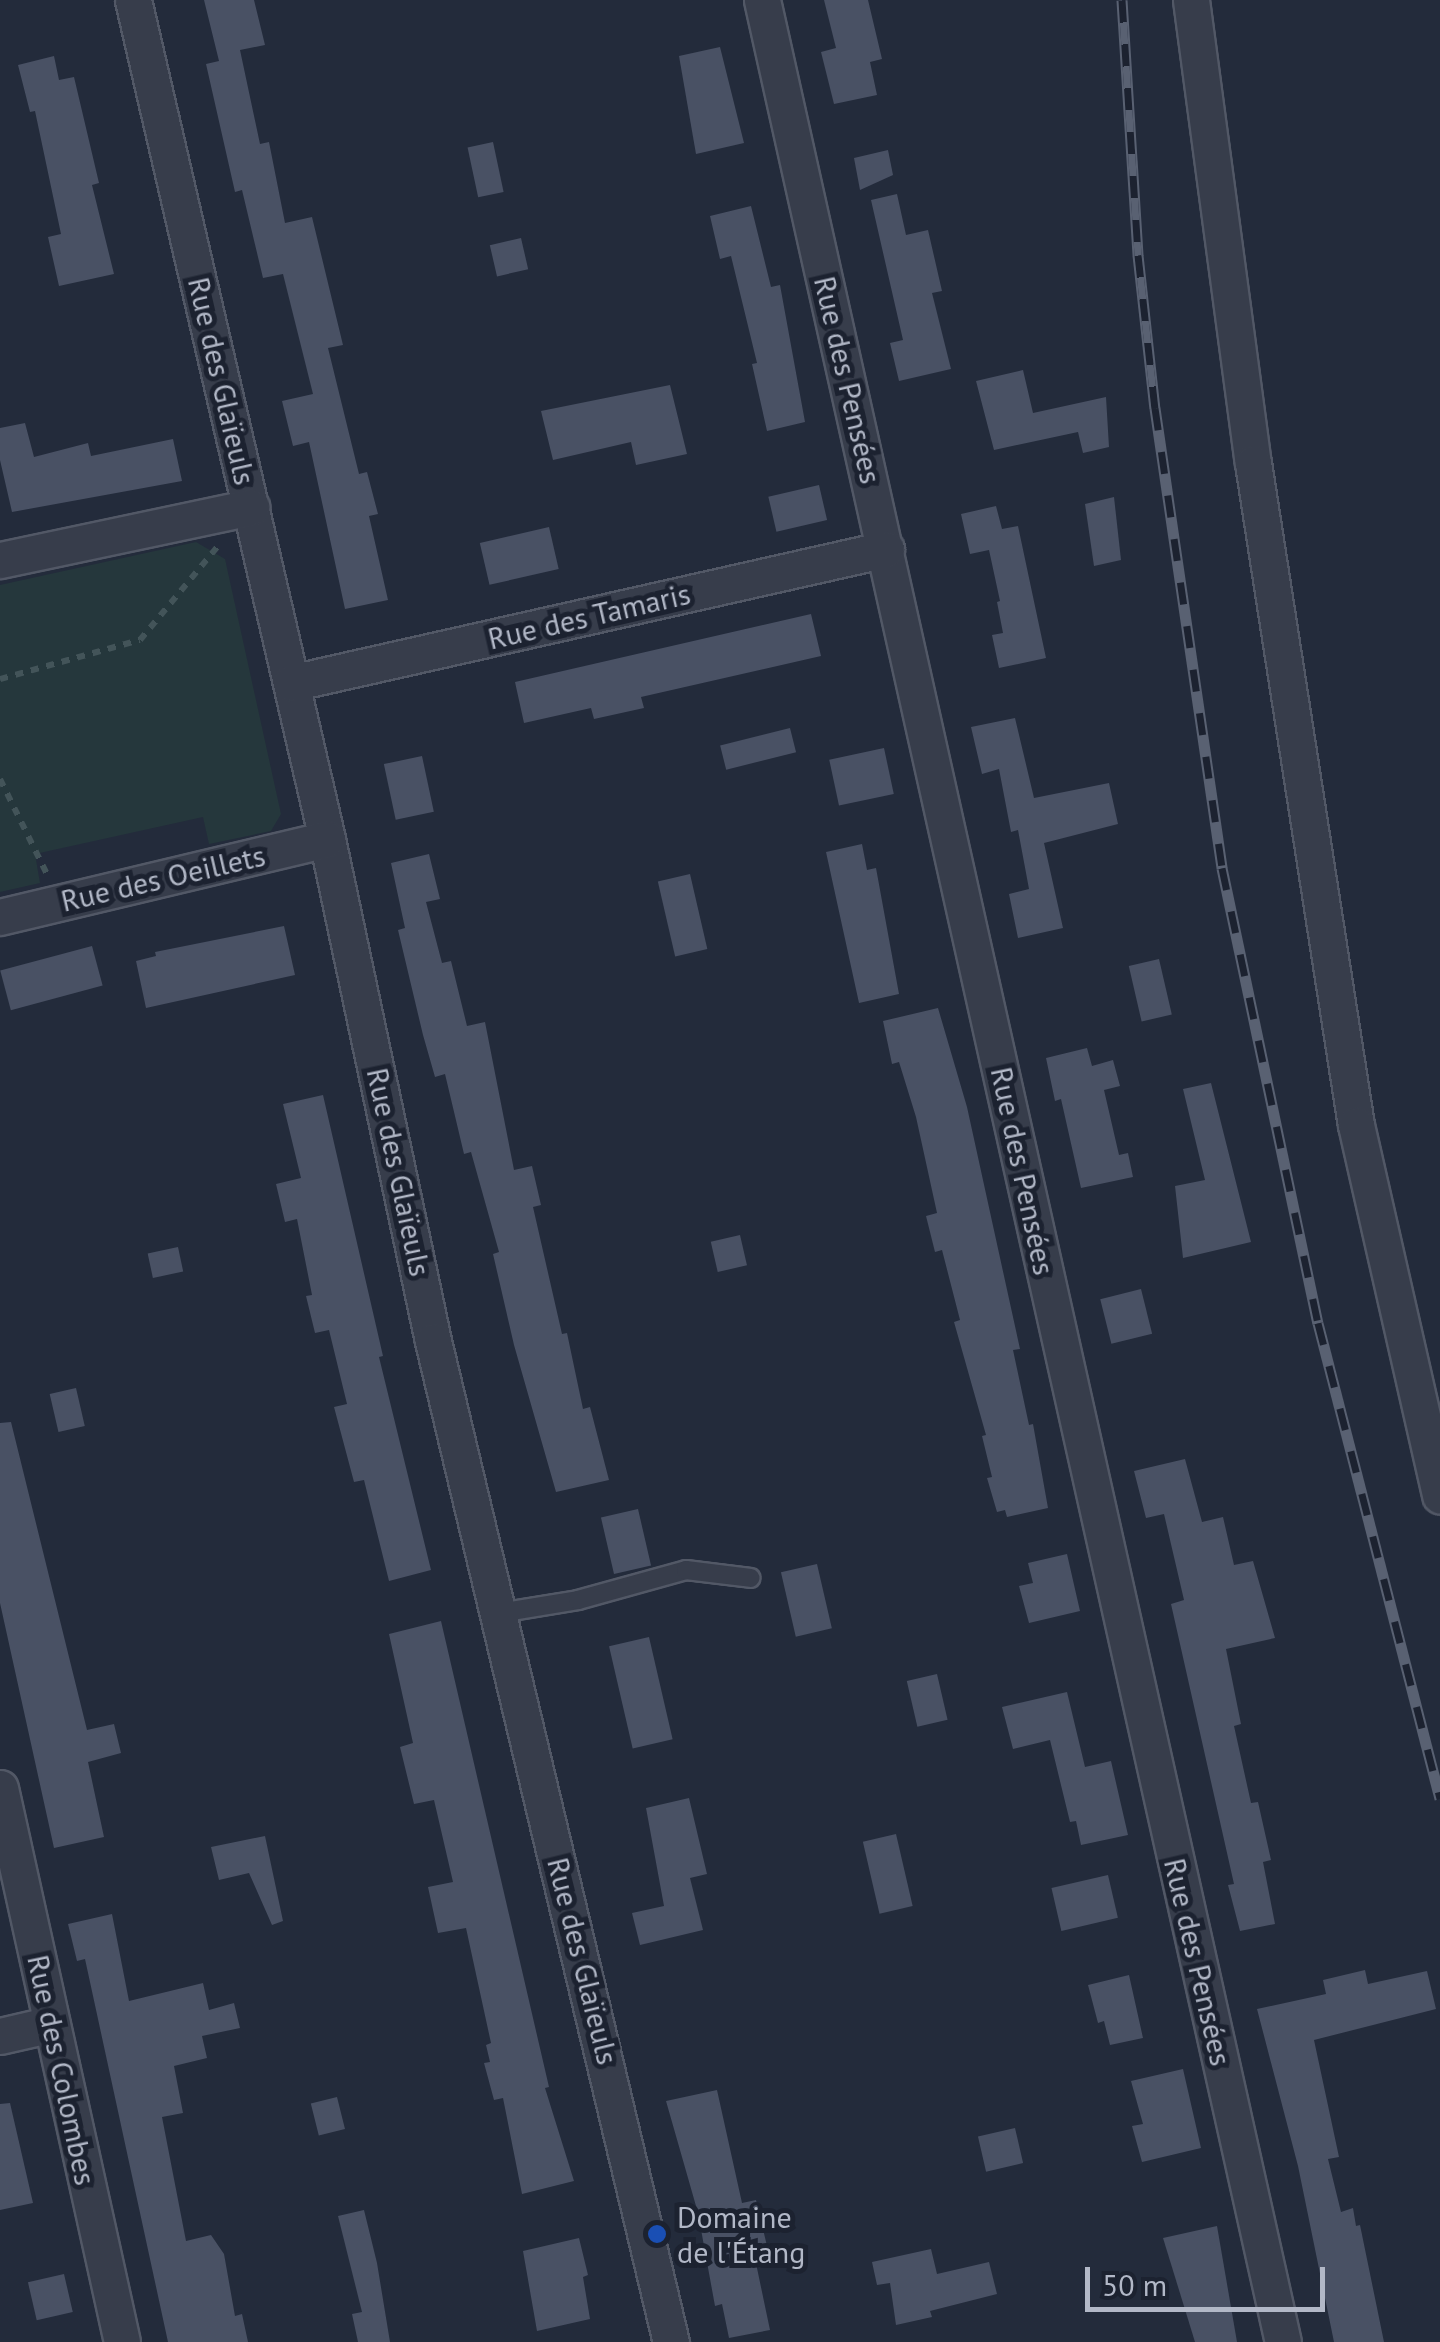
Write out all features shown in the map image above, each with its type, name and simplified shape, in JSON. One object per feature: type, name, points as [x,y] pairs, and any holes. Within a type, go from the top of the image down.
[{"type":"street","name":"Rue des Glaïeuls","points":[[133,0],[327,839],[434,1341],[672,2342]]},
{"type":"street","name":"Rue des Pensées","points":[[762,0],[1283,2342]]},
{"type":"street","points":[[1191,0],[1253,463],[1356,1126],[1440,1496]]},
{"type":"street","points":[[0,560],[251,507]]},
{"type":"street","name":"Rue des Tamaris","points":[[292,684],[886,549]]},
{"type":"street","name":"Rue des Oeillets","points":[[0,916],[327,839]]},
{"type":"street","name":"Rue des Colombes","points":[[1,1795],[122,2342]]},
{"type":"street","points":[[0,2036],[52,2024]]},
{"type":"lane","points":[[499,1614],[578,1600],[686,1570],[751,1578]]},
{"type":"path","points":[[0,679],[140,640],[222,541]]},
{"type":"path","points":[[0,778],[52,885]]},
{"type":"shaded area","points":[[196,542],[225,559],[281,814],[271,831],[209,844],[203,817],[35,854],[40,883],[0,892],[0,585]]},
{"type":"building","points":[[204,0],[254,0],[265,45],[240,50],[260,144],[269,142],[285,223],[312,217],[343,345],[328,348],[359,474],[367,472],[378,514],[369,516],[388,600],[345,609],[309,442],[293,446],[282,401],[313,394],[283,274],[263,278],[242,190],[235,192],[206,64],[219,61]]},
{"type":"building","points":[[824,0],[868,0],[882,59],[870,62],[877,95],[834,104],[821,52],[836,48]]},
{"type":"building","points":[[720,47],[744,143],[696,154],[679,56]]},
{"type":"building","points":[[54,56],[59,80],[74,77],[99,183],[92,185],[114,274],[59,286],[48,237],[61,234],[35,111],[30,112],[18,65]]},
{"type":"building","points":[[493,142],[504,192],[478,197],[468,147]]},
{"type":"building","points":[[888,150],[893,175],[860,190],[854,158]]},
{"type":"building","points":[[897,194],[906,235],[928,230],[942,291],[932,293],[951,369],[899,381],[890,343],[903,340],[871,200]]},
{"type":"building","points":[[751,206],[771,287],[780,285],[805,422],[767,431],[752,364],[757,363],[731,256],[720,259],[710,216]]},
{"type":"building","points":[[521,238],[528,269],[497,276],[490,245]]},
{"type":"building","points":[[1023,370],[1033,413],[1106,397],[1109,447],[1083,453],[1078,432],[994,450],[976,381]]},
{"type":"building","points":[[670,385],[687,454],[636,465],[631,442],[553,460],[541,411]]},
{"type":"building","points":[[25,423],[34,457],[88,443],[91,456],[173,439],[182,481],[12,512],[0,460],[0,428]]},
{"type":"building","points":[[819,485],[827,520],[776,532],[768,497]]},
{"type":"building","points":[[1114,497],[1121,560],[1094,566],[1085,504]]},
{"type":"building","points":[[996,506],[1002,529],[1018,526],[1046,658],[999,668],[992,635],[1003,633],[989,550],[970,554],[961,514]]},
{"type":"building","points":[[549,527],[559,569],[489,585],[480,543]]},
{"type":"building","points":[[811,614],[821,656],[641,697],[644,708],[594,719],[591,708],[524,723],[515,682]]},
{"type":"building","points":[[1015,718],[1034,798],[1109,783],[1118,824],[1044,843],[1063,928],[1018,938],[1009,894],[1029,889],[1018,830],[1011,832],[999,769],[982,774],[971,727]]},
{"type":"building","points":[[790,728],[796,752],[726,770],[720,745]]},
{"type":"building","points":[[884,748],[894,794],[839,806],[829,760]]},
{"type":"building","points":[[422,756],[434,812],[396,820],[384,764]]},
{"type":"building","points":[[862,844],[867,870],[876,868],[899,994],[859,1003],[826,852]]},
{"type":"building","points":[[429,854],[440,899],[426,902],[442,963],[451,961],[467,1026],[485,1022],[514,1170],[532,1166],[541,1205],[533,1207],[562,1334],[567,1333],[583,1409],[590,1407],[609,1480],[556,1492],[514,1345],[493,1254],[499,1252],[471,1152],[464,1154],[445,1074],[435,1077],[398,930],[405,928],[391,863]]},
{"type":"building","points":[[690,874],[707,949],[675,956],[658,881]]},
{"type":"building","points":[[284,926],[295,975],[146,1008],[136,961],[156,956],[155,952]]},
{"type":"building","points":[[92,946],[103,986],[11,1010],[0,971]]},
{"type":"building","points":[[1159,959],[1172,1015],[1142,1022],[1129,966]]},
{"type":"building","points":[[938,1008],[967,1107],[1020,1349],[1013,1350],[1029,1425],[1033,1424],[1048,1508],[1007,1517],[1005,1510],[997,1512],[987,1478],[992,1477],[982,1436],[986,1435],[954,1322],[960,1320],[942,1250],[935,1252],[926,1216],[937,1213],[916,1117],[899,1062],[892,1064],[883,1021]]},
{"type":"building","points":[[1087,1048],[1092,1066],[1113,1060],[1120,1086],[1104,1090],[1119,1155],[1128,1153],[1133,1177],[1081,1188],[1061,1099],[1055,1101],[1046,1058]]},
{"type":"building","points":[[1211,1083],[1251,1242],[1183,1258],[1175,1186],[1205,1180],[1183,1089]]},
{"type":"building","points":[[323,1095],[383,1356],[379,1357],[431,1570],[389,1581],[364,1480],[354,1482],[334,1407],[347,1404],[329,1330],[315,1333],[306,1296],[312,1295],[297,1219],[285,1222],[276,1184],[301,1178],[283,1104]]},
{"type":"building","points":[[740,1235],[747,1265],[718,1272],[711,1242]]},
{"type":"building","points":[[178,1247],[183,1271],[153,1278],[148,1253]]},
{"type":"building","points":[[1141,1289],[1152,1334],[1111,1344],[1100,1299]]},
{"type":"building","points":[[76,1388],[85,1426],[58,1432],[50,1394]]},
{"type":"building","points":[[11,1422],[87,1730],[114,1724],[121,1753],[88,1762],[104,1837],[54,1848],[0,1603],[0,1423]]},
{"type":"building","points":[[1185,1459],[1202,1522],[1223,1517],[1234,1565],[1253,1561],[1275,1638],[1226,1649],[1241,1724],[1234,1726],[1251,1803],[1258,1802],[1271,1860],[1263,1862],[1275,1924],[1240,1931],[1228,1885],[1234,1884],[1171,1604],[1184,1600],[1164,1514],[1146,1518],[1134,1471]]},
{"type":"building","points":[[638,1509],[651,1566],[614,1574],[601,1518]]},
{"type":"building","points":[[1067,1554],[1080,1611],[1029,1623],[1019,1586],[1033,1583],[1028,1563]]},
{"type":"building","points":[[817,1564],[832,1628],[796,1637],[781,1572]]},
{"type":"building","points":[[441,1621],[549,2087],[545,2088],[574,2181],[522,2194],[503,2098],[494,2100],[484,2063],[490,2062],[486,2045],[491,2043],[466,1928],[438,1933],[428,1887],[453,1882],[434,1800],[414,1804],[400,1747],[413,1743],[389,1634]]},
{"type":"building","points":[[649,1637],[673,1739],[633,1749],[609,1646]]},
{"type":"building","points":[[937,1674],[948,1720],[917,1727],[907,1681]]},
{"type":"building","points":[[1067,1692],[1085,1767],[1111,1761],[1128,1835],[1081,1845],[1076,1821],[1070,1822],[1050,1740],[1013,1749],[1002,1707]]},
{"type":"building","points":[[689,1798],[707,1874],[690,1878],[703,1930],[640,1945],[632,1913],[664,1906],[646,1808]]},
{"type":"building","points":[[896,1834],[913,1906],[880,1914],[863,1842]]},
{"type":"building","points":[[265,1836],[283,1921],[272,1925],[249,1873],[219,1880],[211,1847]]},
{"type":"building","points":[[1108,1875],[1118,1918],[1061,1931],[1051,1888]]},
{"type":"building","points":[[112,1914],[129,2001],[203,1983],[209,2010],[234,2003],[240,2028],[202,2036],[207,2058],[174,2066],[183,2113],[162,2117],[186,2241],[211,2235],[224,2254],[235,2316],[242,2314],[248,2342],[168,2342],[85,1959],[77,1961],[68,1924]]},
{"type":"building","points":[[1365,1970],[1368,1984],[1427,1971],[1436,2009],[1314,2040],[1339,2157],[1328,2159],[1341,2212],[1353,2208],[1356,2226],[1360,2225],[1384,2342],[1334,2342],[1298,2166],[1257,2009],[1326,1994],[1323,1980]]},
{"type":"building","points":[[1129,1975],[1143,2038],[1110,2045],[1104,2021],[1098,2023],[1088,1985]]},
{"type":"building","points":[[1183,2069],[1201,2148],[1142,2162],[1132,2126],[1143,2124],[1131,2081]]},
{"type":"building","points":[[717,2090],[742,2203],[756,2200],[767,2246],[753,2249],[770,2330],[729,2338],[722,2304],[715,2306],[698,2213],[666,2101]]},
{"type":"building","points":[[337,2097],[345,2129],[319,2136],[311,2104]]},
{"type":"building","points":[[10,2103],[33,2203],[0,2210],[0,2104]]},
{"type":"building","points":[[1015,2128],[1023,2163],[986,2172],[978,2137]]},
{"type":"building","points":[[364,2210],[390,2342],[358,2342],[352,2314],[362,2312],[338,2216]]},
{"type":"building","points":[[1217,2226],[1237,2342],[1195,2342],[1163,2238]]},
{"type":"building","points":[[579,2238],[588,2275],[583,2277],[590,2319],[537,2331],[523,2251]]},
{"type":"building","points":[[931,2249],[937,2274],[989,2262],[997,2294],[930,2311],[932,2317],[896,2325],[890,2283],[877,2285],[872,2262]]},
{"type":"building","points":[[64,2274],[73,2312],[37,2320],[28,2282]]},
{"type":"railway","points":[[1122,0],[1138,255],[1155,408],[1222,868],[1318,1323],[1440,1799]]},
{"type":"place","name":"Domaine de l'Étang","points":[[657,2234]]}]
